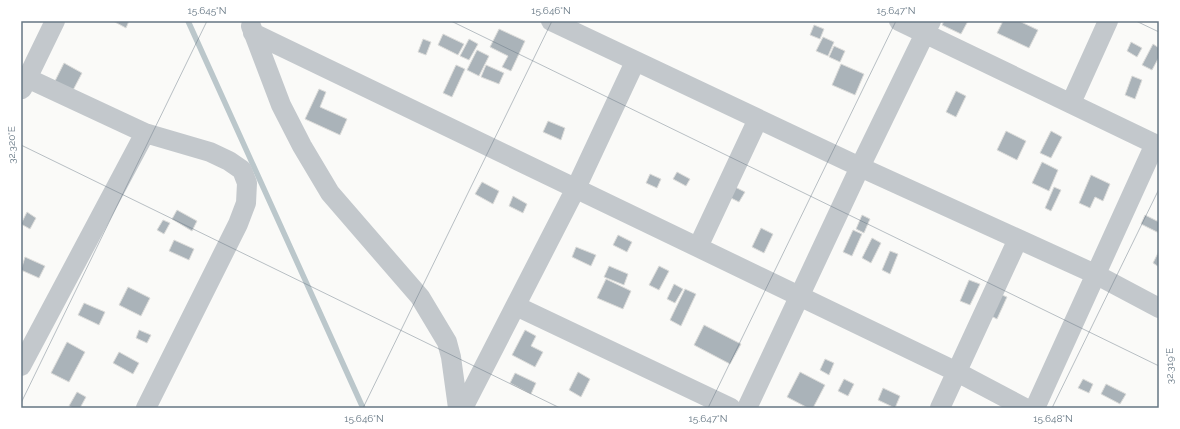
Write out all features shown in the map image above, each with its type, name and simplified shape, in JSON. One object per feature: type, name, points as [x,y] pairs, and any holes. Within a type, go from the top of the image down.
[{"type":"street","points":[[55,21],[24,84],[145,133],[210,152],[229,161],[242,170],[248,183],[246,203],[238,224],[146,408]]},
{"type":"street","points":[[551,21],[635,62],[1096,274],[1159,308]]},
{"type":"street","points":[[899,21],[928,27],[1071,103],[1157,145],[1035,408]]},
{"type":"street","points":[[1071,103],[1108,21]]},
{"type":"street","points":[[251,27],[576,188],[957,372],[1024,408]]},
{"type":"street","points":[[251,27],[282,105],[302,146],[330,193],[420,297],[447,342],[451,358],[458,408]]},
{"type":"street","points":[[747,408],[860,166],[928,27]]},
{"type":"street","points":[[463,408],[576,188],[635,62]]},
{"type":"street","points":[[698,247],[758,119]]},
{"type":"street","points":[[21,366],[145,133]]},
{"type":"street","points":[[940,408],[1018,239]]},
{"type":"street","points":[[516,306],[731,408]]},
{"type":"building","points":[[113,21],[129,21],[126,28]]},
{"type":"building","points":[[944,21],[968,21],[961,34],[942,25]]},
{"type":"building","points":[[1003,21],[1019,21],[1038,30],[1029,48],[997,33]]},
{"type":"building","points":[[814,25],[824,29],[820,39],[810,35]]},
{"type":"building","points":[[499,29],[525,41],[511,71],[502,67],[508,56],[490,47]]},
{"type":"building","points":[[443,34],[464,44],[458,55],[438,45]]},
{"type":"building","points":[[823,37],[834,42],[828,56],[816,51]]},
{"type":"building","points":[[423,39],[431,42],[426,55],[418,52]]},
{"type":"building","points":[[469,39],[478,44],[469,60],[460,56]]},
{"type":"building","points":[[1131,42],[1142,48],[1137,57],[1127,51]]},
{"type":"building","points":[[1153,44],[1159,48],[1159,57],[1152,70],[1142,65]]},
{"type":"building","points":[[834,46],[845,51],[840,62],[829,57]]},
{"type":"building","points":[[477,50],[489,56],[479,76],[467,70]]},
{"type":"building","points":[[64,63],[82,73],[71,94],[53,85]]},
{"type":"building","points":[[841,64],[864,74],[855,95],[832,85]]},
{"type":"building","points":[[456,65],[465,69],[452,97],[443,93]]},
{"type":"building","points":[[486,65],[504,73],[499,84],[481,77]]},
{"type":"building","points":[[1132,76],[1142,80],[1135,99],[1125,95]]},
{"type":"building","points":[[319,89],[326,92],[320,107],[347,119],[340,135],[305,119]]},
{"type":"building","points":[[956,91],[966,96],[956,117],[946,112]]},
{"type":"building","points":[[548,121],[565,128],[561,140],[543,132]]},
{"type":"building","points":[[1006,131],[1026,141],[1017,160],[997,150]]},
{"type":"building","points":[[1051,131],[1062,137],[1051,158],[1040,153]]},
{"type":"building","points":[[1042,162],[1058,170],[1049,191],[1032,183]]},
{"type":"building","points":[[677,172],[690,179],[686,186],[673,179]]},
{"type":"building","points":[[650,174],[661,179],[657,188],[646,183]]},
{"type":"building","points":[[1091,175],[1110,184],[1103,201],[1095,197],[1090,208],[1079,203]]},
{"type":"building","points":[[482,182],[499,191],[493,204],[475,194]]},
{"type":"building","points":[[735,187],[745,192],[739,202],[729,197]]},
{"type":"building","points":[[1054,187],[1061,190],[1051,211],[1045,208]]},
{"type":"building","points":[[513,196],[527,204],[523,213],[509,206]]},
{"type":"building","points":[[177,210],[197,221],[192,231],[172,219]]},
{"type":"building","points":[[27,212],[36,218],[30,229],[21,224]]},
{"type":"building","points":[[862,215],[870,219],[864,233],[856,229]]},
{"type":"building","points":[[1145,215],[1159,222],[1159,233],[1141,224]]},
{"type":"building","points":[[163,220],[170,223],[164,234],[157,230]]},
{"type":"building","points":[[761,228],[773,234],[764,253],[752,247]]},
{"type":"building","points":[[853,230],[862,234],[852,256],[843,252]]},
{"type":"building","points":[[618,235],[632,242],[627,252],[613,245]]},
{"type":"building","points":[[872,238],[881,243],[871,263],[862,258]]},
{"type":"building","points":[[174,240],[194,249],[189,260],[169,251]]},
{"type":"building","points":[[576,247],[596,255],[591,266],[572,257]]},
{"type":"building","points":[[890,251],[898,254],[890,274],[882,270]]},
{"type":"building","points":[[1159,251],[1159,267],[1153,263]]},
{"type":"building","points":[[25,257],[45,266],[39,278],[21,270]]},
{"type":"building","points":[[609,266],[628,274],[624,285],[604,277]]},
{"type":"building","points":[[659,266],[669,271],[659,290],[649,285]]},
{"type":"building","points":[[606,279],[631,291],[623,309],[597,298]]},
{"type":"building","points":[[969,280],[980,284],[970,305],[960,301]]},
{"type":"building","points":[[674,284],[683,289],[675,303],[667,299]]},
{"type":"building","points":[[128,287],[150,298],[141,316],[119,305]]},
{"type":"building","points":[[685,289],[696,294],[681,326],[670,320]]},
{"type":"building","points":[[997,293],[1007,297],[997,319],[987,314]]},
{"type":"building","points":[[84,303],[105,312],[99,325],[78,315]]},
{"type":"building","points":[[704,325],[741,344],[730,364],[694,345]]},
{"type":"building","points":[[139,330],[151,335],[147,343],[136,338]]},
{"type":"building","points":[[525,330],[536,336],[531,346],[543,352],[535,367],[512,355]]},
{"type":"building","points":[[67,342],[85,352],[69,382],[51,373]]},
{"type":"building","points":[[119,352],[139,363],[133,374],[113,363]]},
{"type":"building","points":[[825,359],[834,363],[829,375],[820,370]]},
{"type":"building","points":[[578,372],[590,379],[581,397],[569,390]]},
{"type":"building","points":[[800,372],[825,385],[813,408],[808,408],[787,397]]},
{"type":"building","points":[[515,373],[536,383],[531,394],[510,383]]},
{"type":"building","points":[[844,379],[854,384],[848,396],[838,391]]},
{"type":"building","points":[[1083,379],[1093,384],[1089,393],[1078,388]]},
{"type":"building","points":[[1106,384],[1126,394],[1120,404],[1101,394]]},
{"type":"building","points":[[883,388],[900,396],[895,408],[878,400]]},
{"type":"building","points":[[77,392],[86,397],[80,408],[73,408],[69,406]]},
{"type":"waterway","points":[[188,21],[363,408]]}]
